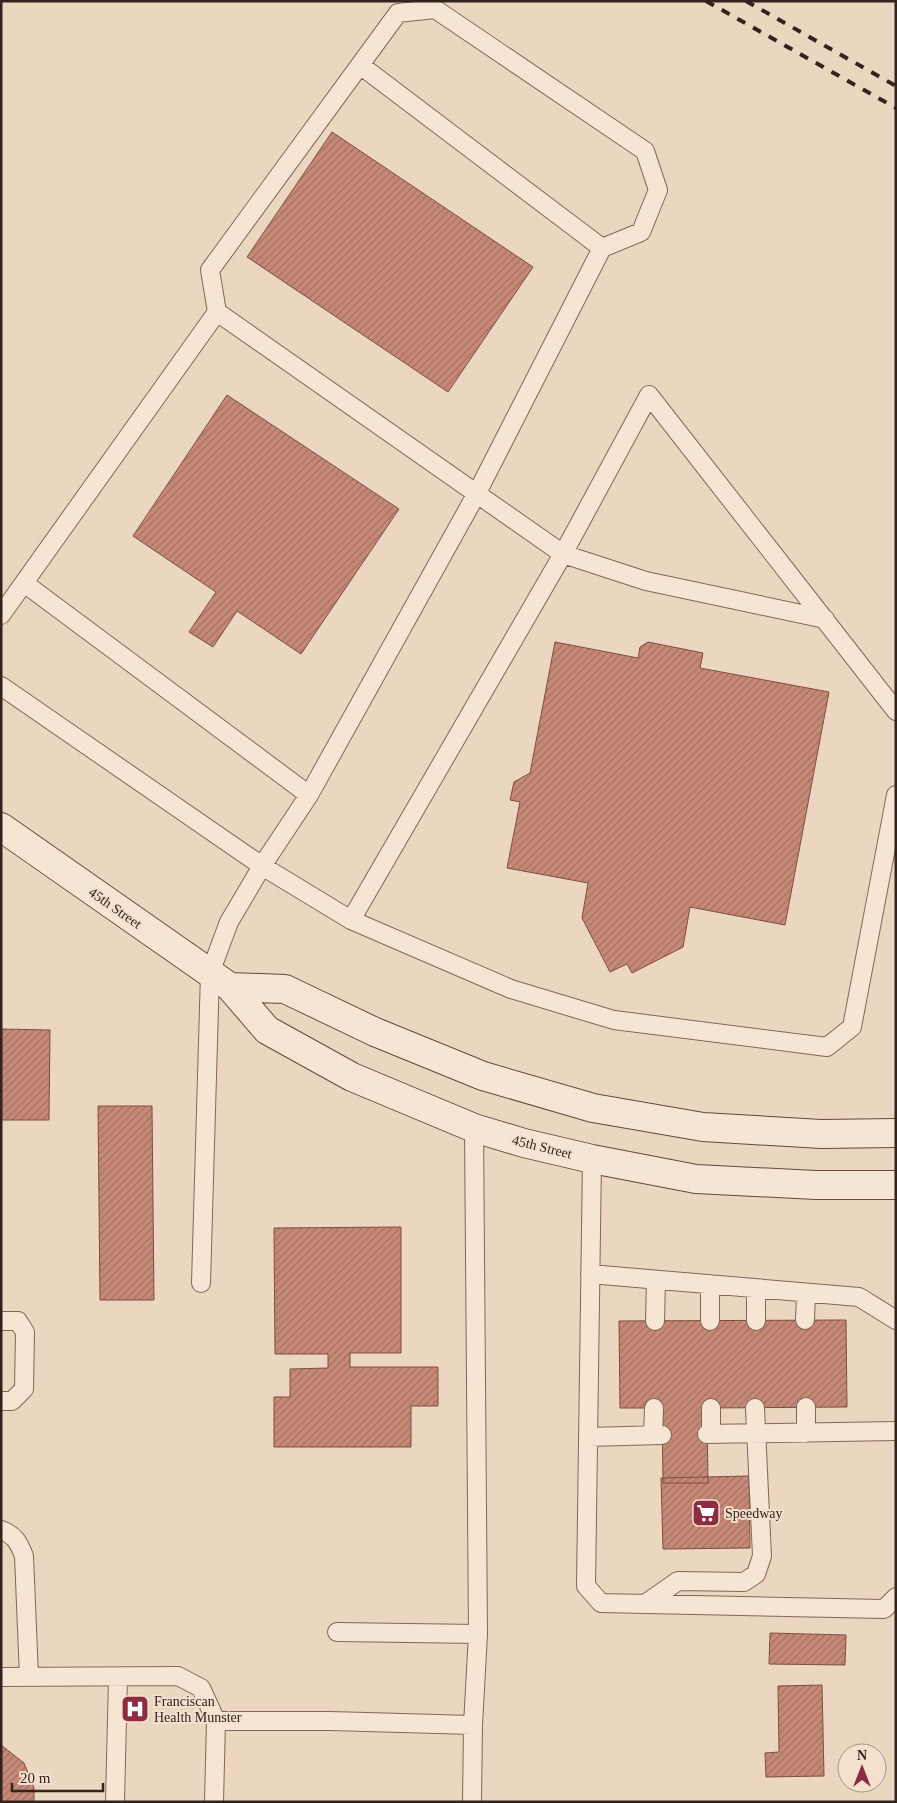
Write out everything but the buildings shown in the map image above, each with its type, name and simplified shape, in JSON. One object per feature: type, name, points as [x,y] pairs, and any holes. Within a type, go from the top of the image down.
[{"type":"main road","name":"45th Street","points":[[1,828],[220,980],[267,1030],[352,1077],[474,1128],[524,1143],[592,1159],[696,1179],[816,1185],[896,1185]]},
{"type":"main road","points":[[220,980],[285,989],[374,1032],[483,1076],[593,1108],[703,1127],[820,1134],[896,1133]]},
{"type":"lane","points":[[1,615],[217,312],[210,270],[398,13],[435,9],[645,151],[658,190],[641,232],[602,248],[477,493],[309,795],[262,866],[229,922],[220,980],[201,1283]]},
{"type":"lane","points":[[360,65],[602,248]]},
{"type":"lane","points":[[217,312],[563,554],[646,582],[825,620]]},
{"type":"lane","points":[[351,920],[563,554],[649,395],[896,711]]},
{"type":"lane","points":[[24,583],[309,795]]},
{"type":"lane","points":[[1,686],[262,866],[351,920],[511,989],[614,1020],[827,1047],[852,1027],[896,795]]},
{"type":"lane","points":[[472,1802],[473,1725],[478,1634],[474,1128]]},
{"type":"lane","points":[[592,1159],[586,1586],[601,1603],[884,1609],[896,1597]]},
{"type":"lane","points":[[590,1274],[859,1297],[896,1320]]},
{"type":"lane","points":[[655,1322],[656,1280]]},
{"type":"lane","points":[[710,1284],[710,1321]]},
{"type":"lane","points":[[756,1288],[756,1321]]},
{"type":"lane","points":[[805,1320],[806,1293]]},
{"type":"lane","points":[[1,1321],[18,1321],[25,1332],[24,1389],[12,1401],[1,1401]]},
{"type":"lane","points":[[806,1407],[806,1433]]},
{"type":"lane","points":[[588,1437],[658,1435],[654,1408]]},
{"type":"lane","points":[[711,1408],[709,1434],[896,1431]]},
{"type":"lane","points":[[646,1604],[678,1581],[744,1582],[756,1574],[762,1556],[756,1408]]},
{"type":"lane","points":[[1,1530],[10,1533],[19,1542],[24,1556],[29,1676]]},
{"type":"lane","points":[[337,1632],[478,1634]]},
{"type":"lane","points":[[1,1676],[178,1676],[201,1688],[216,1721],[214,1802]]},
{"type":"lane","points":[[115,1802],[118,1676]]},
{"type":"lane","points":[[216,1721],[330,1721],[473,1725]]},
{"type":"railway","points":[[706,1],[896,108]]},
{"type":"railway","points":[[746,1],[896,86]]},
{"type":"place","name":"Speedway","points":[[706,1513]]},
{"type":"place","name":"Franciscan Health Munster","points":[[135,1709]]}]
